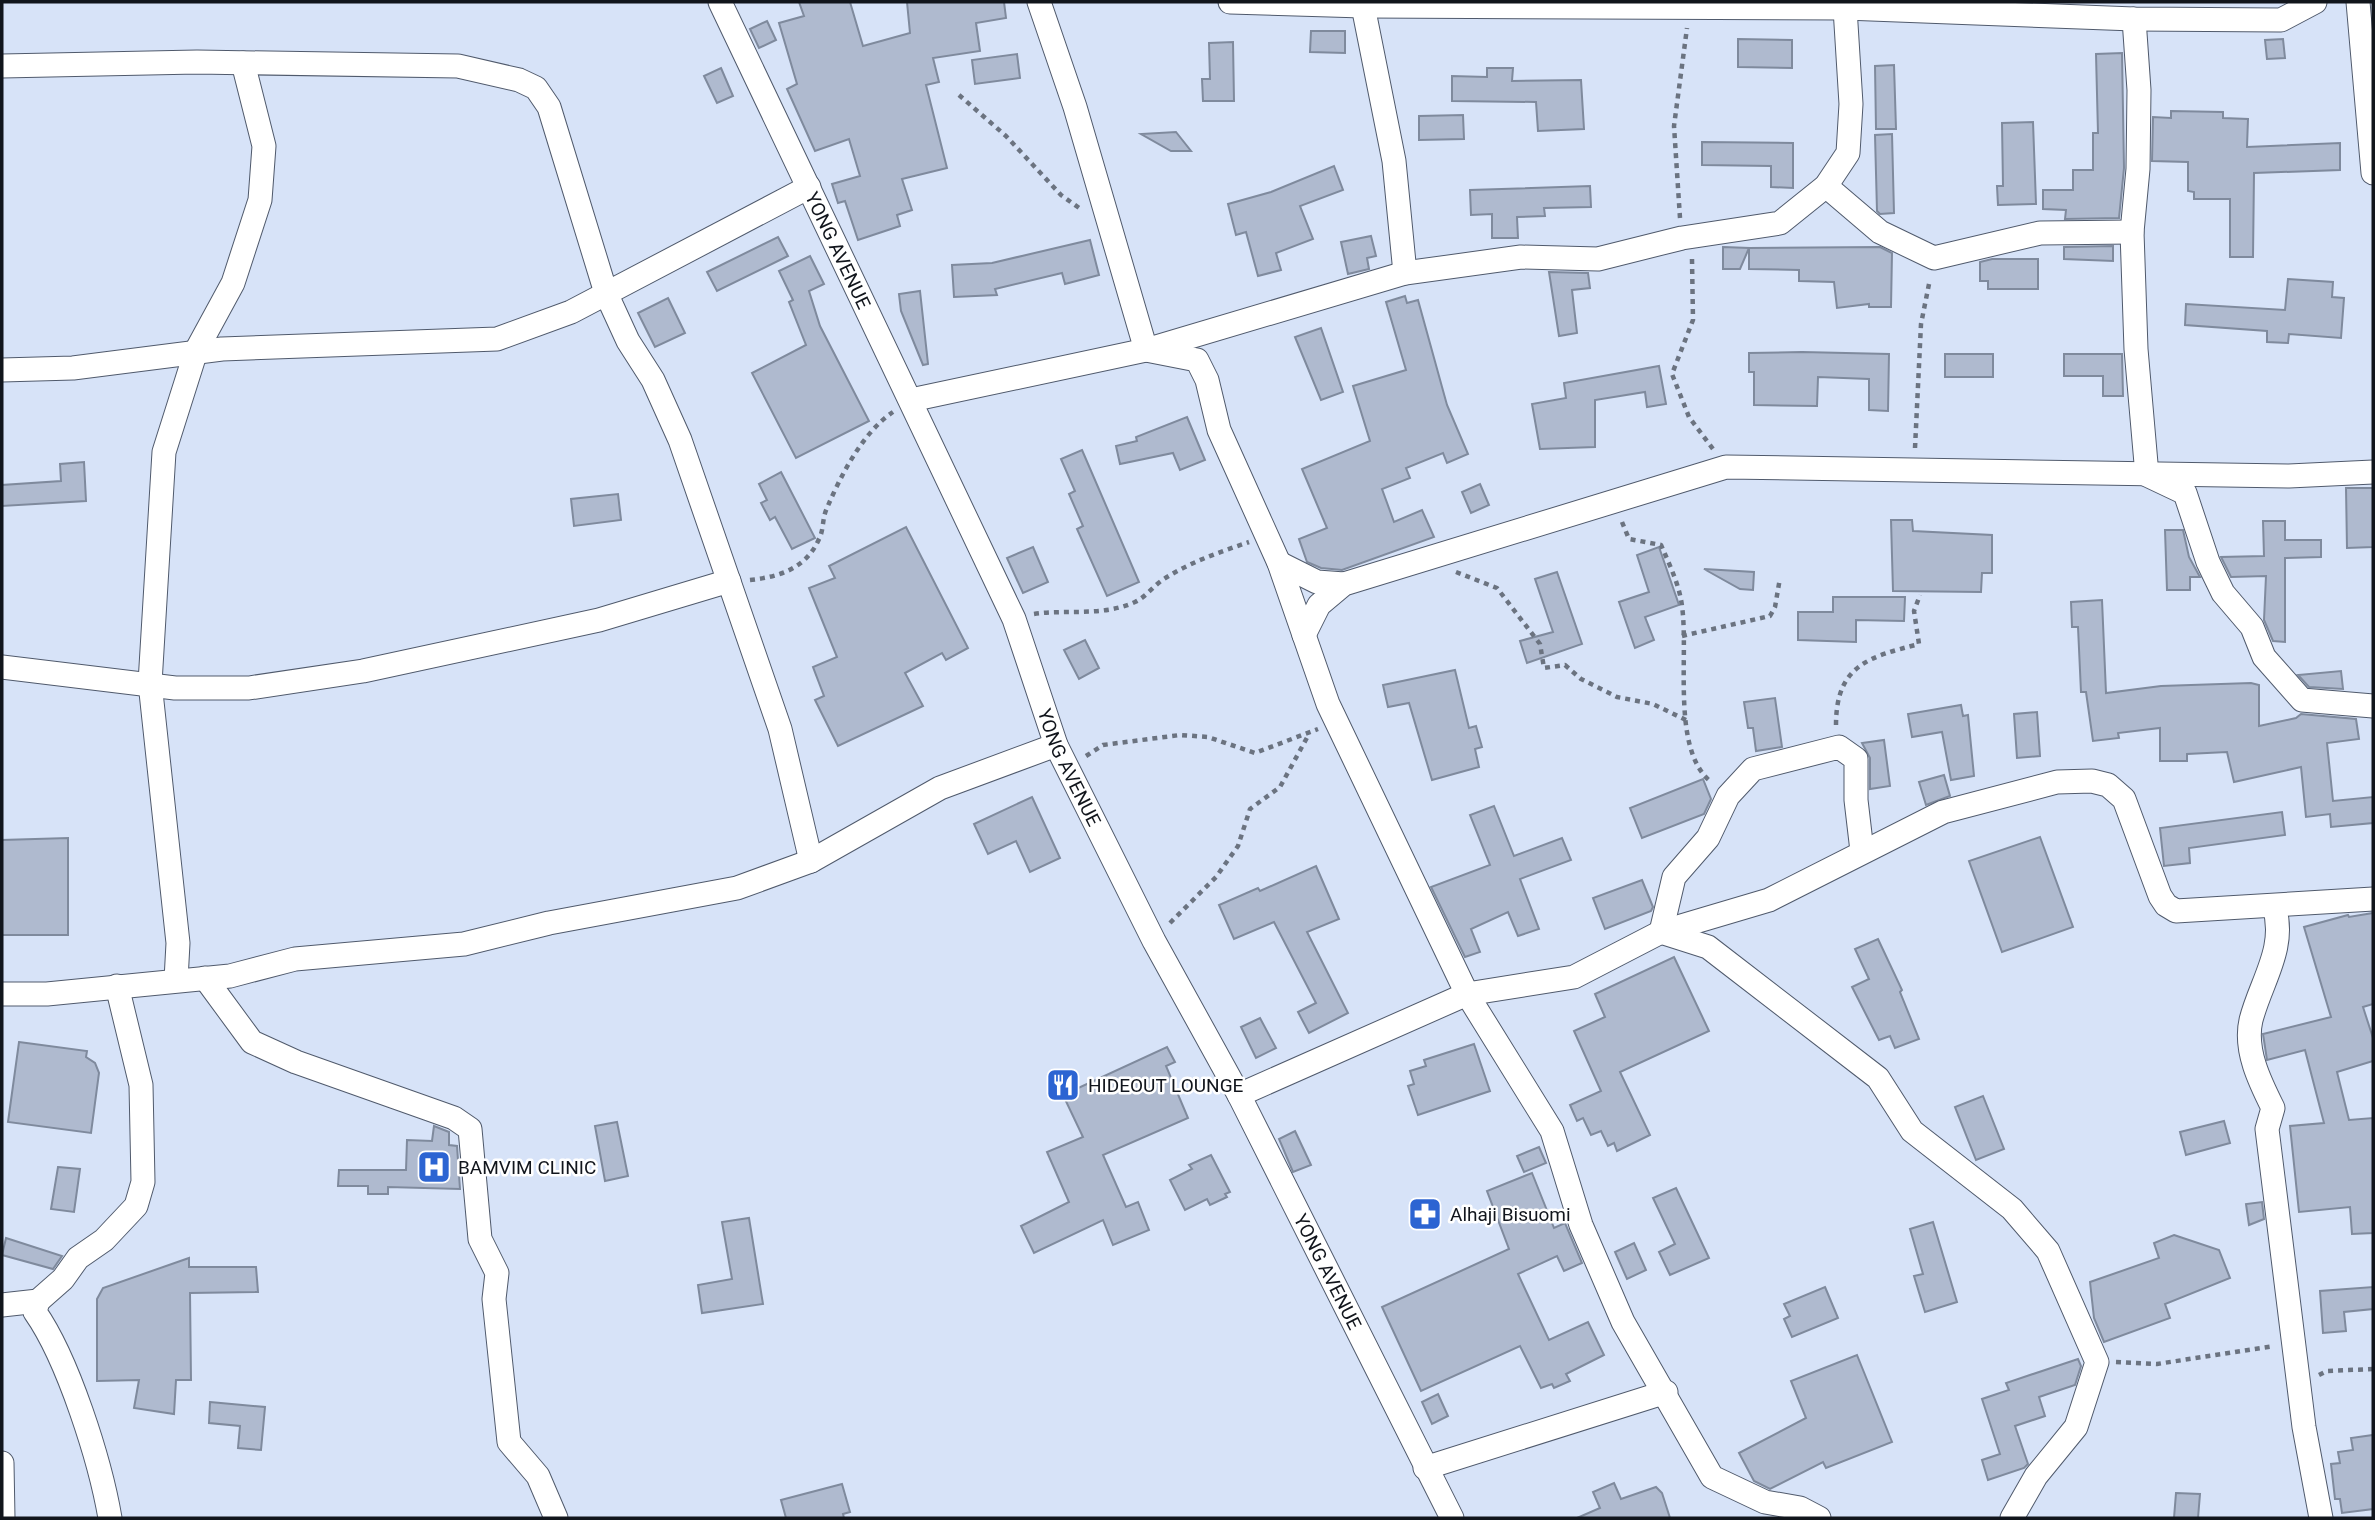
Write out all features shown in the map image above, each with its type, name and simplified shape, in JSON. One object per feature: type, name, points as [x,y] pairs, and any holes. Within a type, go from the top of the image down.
[{"type":"street","name":"YONG AVENUE","points":[[720,2],[1014,619],[1056,745],[1154,941],[1238,1095],[1452,1518]]},
{"type":"street","points":[[1039,2],[1075,107],[1146,349]]},
{"type":"street","points":[[1230,2],[1363,6],[1845,8],[2134,19],[2281,20],[2315,2]]},
{"type":"street","points":[[2358,2],[2368,84],[2373,173]]},
{"type":"street","points":[[1363,6],[1394,161],[1405,273]]},
{"type":"street","points":[[911,400],[1146,349],[1405,273],[1521,257],[1598,259],[1682,238],[1780,223],[1826,186],[1848,153],[1851,104],[1845,8]]},
{"type":"street","points":[[2134,19],[2139,90],[2138,169],[2132,232],[2136,349],[2147,475]]},
{"type":"street","points":[[2,66],[243,63],[458,66],[519,80],[536,88],[549,107],[606,293],[628,341],[653,380],[680,440],[780,730],[811,861]]},
{"type":"street","points":[[176,980],[177,943],[150,683],[164,452],[195,351],[233,283],[260,200],[264,146],[243,63]]},
{"type":"street","points":[[1826,186],[1880,232],[1934,258],[2040,233],[2132,232]]},
{"type":"street","points":[[2,370],[73,368],[195,351],[497,339],[542,324],[606,293],[809,187]]},
{"type":"street","points":[[1146,349],[1197,360],[1207,380],[1219,430],[1279,563],[1328,704],[1466,994],[1552,1131],[1586,1237],[1623,1322],[1666,1392],[1712,1477],[1765,1502],[1800,1508],[1819,1518]]},
{"type":"street","points":[[1279,563],[1317,582],[1344,584],[1726,467],[2147,475],[2290,476],[2373,472]]},
{"type":"street","points":[[2147,475],[2185,493],[2208,562],[2223,593],[2252,626],[2264,657],[2302,701],[2373,706]]},
{"type":"street","points":[[2,667],[174,688],[249,688],[363,671],[599,620],[729,581]]},
{"type":"street","points":[[1304,635],[1319,605],[1344,584]]},
{"type":"street","points":[[2,994],[47,994],[230,976],[295,959],[464,944],[603,912],[737,888],[811,861],[940,788],[1056,745]]},
{"type":"street","points":[[1661,932],[1674,877],[1708,838],[1728,796],[1753,769],[1839,747],[1856,759],[1856,800],[1862,850]]},
{"type":"street","points":[[1238,1095],[1466,994],[1574,977],[1661,932],[1769,900],[1862,850],[1943,812],[2057,782],[2092,781],[2108,785],[2124,799],[2160,896],[2166,905],[2176,911],[2373,899]]},
{"type":"street","points":[[2274,906],[2280,924],[2271,971],[2250,1022],[2255,1070],[2273,1108],[2267,1129],[2299,1385],[2321,1518]]},
{"type":"street","points":[[1661,932],[1708,947],[1878,1078],[1912,1131],[2012,1209],[2048,1251],[2097,1362],[2076,1427],[2036,1476],[2012,1518]]},
{"type":"street","points":[[205,978],[252,1042],[309,1067],[454,1118],[470,1129],[480,1239],[496,1273],[494,1299],[509,1442],[538,1476],[556,1518]]},
{"type":"street","points":[[2,1305],[37,1301],[63,1279],[78,1258],[122,1223],[136,1206],[144,1182],[141,1085],[117,986]]},
{"type":"street","points":[[37,1301],[35,1312],[57,1348],[97,1462],[110,1518]]},
{"type":"street","points":[[1425,1468],[1666,1392]]},
{"type":"street","points":[[2,1463],[3,1518]]},
{"type":"path","points":[[959,95],[1006,136],[1061,195],[1111,231]]},
{"type":"path","points":[[1924,471],[1915,447],[1921,324],[1934,258]]},
{"type":"path","points":[[729,581],[779,577],[803,561],[820,539],[826,510],[877,423],[911,400]]},
{"type":"path","points":[[1617,502],[1629,539],[1661,545],[1681,597],[1687,720],[1693,756],[1706,778],[1728,796]]},
{"type":"path","points":[[1014,619],[1058,610],[1092,613],[1136,602],[1164,579],[1198,561],[1266,536]]},
{"type":"path","points":[[1432,558],[1464,576],[1497,588],[1540,644],[1544,668],[1565,665],[1581,679],[1617,697],[1653,704],[1687,720]]},
{"type":"path","points":[[1682,636],[1770,616],[1775,607],[1780,578]]},
{"type":"path","points":[[1839,747],[1835,723],[1840,690],[1847,677],[1868,657],[1919,644],[1914,611],[1920,594]]},
{"type":"path","points":[[1067,767],[1103,745],[1180,735],[1208,737],[1255,753],[1320,728],[1328,704]]},
{"type":"path","points":[[1154,941],[1216,877],[1238,846],[1250,809],[1280,787],[1309,733]]},
{"type":"path","points":[[2097,1362],[2157,1364],[2294,1342]]},
{"type":"path","points":[[2299,1385],[2327,1371],[2373,1369]]},
{"type":"building","points":[[799,2],[850,2],[863,46],[910,33],[907,2],[1004,2],[1006,18],[976,23],[980,51],[933,58],[939,82],[926,85],[947,168],[902,179],[912,210],[897,215],[900,226],[858,240],[845,201],[838,203],[832,184],[860,176],[849,139],[815,151],[787,89],[797,84],[779,23],[804,16]]},
{"type":"building","points":[[767,21],[776,40],[759,48],[750,29]]},
{"type":"building","points":[[1311,31],[1345,31],[1345,53],[1310,52]]},
{"type":"building","points":[[1738,39],[1792,40],[1792,68],[1738,67]]},
{"type":"building","points":[[2283,39],[2285,58],[2267,59],[2265,40]]},
{"type":"building","points":[[1233,42],[1234,101],[1203,101],[1202,79],[1210,79],[1209,43]]},
{"type":"building","points":[[2122,53],[2124,168],[2119,218],[2065,219],[2066,210],[2043,209],[2043,190],[2073,190],[2073,170],[2093,170],[2093,133],[2098,133],[2096,54]]},
{"type":"building","points":[[1017,54],[1020,78],[975,84],[972,60]]},
{"type":"building","points":[[1894,65],[1896,129],[1876,129],[1875,66]]},
{"type":"building","points":[[721,68],[733,96],[717,103],[704,76]]},
{"type":"building","points":[[1487,68],[1513,68],[1512,81],[1581,80],[1584,129],[1538,131],[1536,102],[1452,101],[1452,76],[1487,77]]},
{"type":"building","points":[[2171,111],[2223,112],[2223,118],[2248,119],[2247,147],[2340,143],[2340,170],[2254,173],[2253,257],[2230,257],[2230,199],[2194,199],[2194,192],[2188,191],[2188,162],[2152,161],[2153,117],[2171,118]]},
{"type":"building","points":[[1463,115],[1464,139],[1419,140],[1419,116]]},
{"type":"building","points":[[2033,122],[2036,204],[1998,205],[1997,186],[2003,186],[2002,123]]},
{"type":"building","points":[[1176,132],[1191,151],[1171,151],[1141,134]]},
{"type":"building","points":[[1892,134],[1894,213],[1880,214],[1877,211],[1875,135]]},
{"type":"building","points":[[1702,142],[1793,143],[1793,188],[1771,187],[1771,166],[1702,165]]},
{"type":"building","points":[[1334,166],[1343,190],[1300,206],[1313,239],[1276,253],[1281,270],[1258,276],[1246,232],[1236,235],[1228,204],[1271,192]]},
{"type":"building","points":[[1590,186],[1591,207],[1544,208],[1545,216],[1517,217],[1518,238],[1492,238],[1492,214],[1471,215],[1470,190]]},
{"type":"building","points":[[1371,236],[1376,256],[1367,258],[1369,269],[1348,274],[1341,242]]},
{"type":"building","points":[[778,237],[788,256],[717,291],[707,272]]},
{"type":"building","points":[[1090,240],[1099,275],[1065,284],[1062,273],[995,289],[997,295],[954,297],[952,265],[992,263]]},
{"type":"building","points":[[2113,246],[2113,261],[2064,259],[2064,247]]},
{"type":"building","points":[[1723,247],[1749,248],[1740,269],[1723,269]]},
{"type":"building","points":[[1880,247],[1892,253],[1891,307],[1869,307],[1869,304],[1837,308],[1834,282],[1799,281],[1799,270],[1749,269],[1749,248]]},
{"type":"building","points":[[810,256],[824,284],[809,291],[820,326],[869,421],[796,458],[752,373],[806,345],[789,302],[793,300],[779,271]]},
{"type":"building","points":[[1992,259],[2038,259],[2038,289],[1988,289],[1988,281],[1980,281],[1980,262]]},
{"type":"building","points":[[1549,272],[1588,273],[1590,288],[1572,290],[1577,333],[1559,336]]},
{"type":"building","points":[[2288,279],[2333,282],[2332,297],[2344,298],[2341,338],[2289,334],[2288,343],[2267,342],[2267,331],[2185,325],[2186,304],[2285,310]]},
{"type":"building","points":[[920,291],[928,364],[923,365],[901,311],[899,294]]},
{"type":"building","points":[[1405,296],[1407,303],[1418,300],[1447,405],[1468,454],[1447,463],[1443,453],[1406,468],[1410,478],[1382,489],[1394,522],[1422,510],[1434,537],[1342,570],[1321,568],[1307,562],[1299,539],[1327,528],[1302,469],[1370,441],[1353,386],[1406,370],[1386,302]]},
{"type":"building","points":[[668,298],[685,333],[655,347],[638,313]]},
{"type":"building","points":[[1321,328],[1343,392],[1321,400],[1295,337]]},
{"type":"building","points":[[1749,353],[1889,354],[1888,411],[1869,410],[1869,379],[1818,377],[1817,406],[1754,405],[1754,372],[1749,372]]},
{"type":"building","points":[[1945,354],[1993,354],[1993,377],[1945,377]]},
{"type":"building","points":[[2064,354],[2122,354],[2123,396],[2103,396],[2103,376],[2064,376]]},
{"type":"building","points":[[1659,366],[1666,404],[1647,407],[1645,392],[1595,400],[1595,447],[1540,449],[1532,404],[1566,398],[1564,383]]},
{"type":"building","points":[[1187,417],[1205,460],[1180,470],[1173,453],[1120,464],[1116,446],[1137,441],[1136,437]]},
{"type":"building","points":[[1082,450],[1139,582],[1107,596],[1077,529],[1083,526],[1069,494],[1075,491],[1061,459]]},
{"type":"building","points":[[84,462],[86,501],[2,506],[2,485],[61,481],[60,464]]},
{"type":"building","points":[[781,472],[815,538],[792,549],[775,517],[770,520],[761,503],[767,500],[759,484]]},
{"type":"building","points":[[1480,484],[1489,505],[1471,513],[1462,492]]},
{"type":"building","points":[[2346,488],[2373,488],[2373,547],[2347,548]]},
{"type":"building","points":[[618,494],[621,520],[574,526],[571,499]]},
{"type":"building","points":[[1891,520],[1912,520],[1913,531],[1992,535],[1992,573],[1982,573],[1981,592],[1893,591]]},
{"type":"building","points":[[2263,521],[2285,521],[2285,540],[2321,540],[2321,557],[2285,558],[2285,642],[2273,641],[2264,620],[2266,576],[2231,577],[2221,557],[2264,556]]},
{"type":"building","points":[[906,527],[968,648],[946,660],[942,653],[905,673],[923,706],[838,746],[815,700],[824,696],[813,667],[837,657],[809,588],[835,578],[829,566]]},
{"type":"building","points":[[2165,530],[2183,530],[2189,557],[2200,577],[2190,577],[2190,590],[2167,590]]},
{"type":"building","points":[[1033,547],[1048,582],[1023,593],[1007,558]]},
{"type":"building","points":[[1659,547],[1679,605],[1645,617],[1654,640],[1635,648],[1619,602],[1649,592],[1637,555]]},
{"type":"building","points":[[1704,569],[1754,572],[1753,590],[1740,589]]},
{"type":"building","points":[[1557,572],[1582,644],[1527,663],[1520,641],[1553,632],[1535,579]]},
{"type":"building","points":[[1833,597],[1905,597],[1904,621],[1856,620],[1856,642],[1798,640],[1798,612],[1833,612]]},
{"type":"building","points":[[2102,600],[2106,693],[2161,686],[2251,683],[2259,685],[2259,726],[2296,718],[2301,714],[2356,719],[2359,739],[2327,743],[2333,801],[2373,797],[2373,823],[2331,827],[2330,814],[2306,817],[2301,767],[2234,782],[2227,752],[2187,754],[2187,761],[2160,761],[2160,728],[2118,733],[2119,738],[2093,741],[2086,692],[2081,692],[2078,627],[2072,627],[2071,602]]},
{"type":"building","points":[[1085,640],[1099,668],[1079,679],[1064,650]]},
{"type":"building","points":[[1455,670],[1469,728],[1476,726],[1482,747],[1475,749],[1479,767],[1432,780],[1409,703],[1388,707],[1383,685]]},
{"type":"building","points":[[2341,671],[2343,689],[2309,687],[2298,675]]},
{"type":"building","points":[[1775,698],[1782,747],[1756,751],[1753,728],[1748,728],[1744,702]]},
{"type":"building","points":[[1961,705],[1963,716],[1968,715],[1974,776],[1951,780],[1942,732],[1912,737],[1908,714]]},
{"type":"building","points":[[2037,712],[2040,756],[2017,758],[2014,714]]},
{"type":"building","points":[[1884,740],[1890,786],[1870,789],[1870,758],[1862,743]]},
{"type":"building","points":[[1944,775],[1950,796],[1926,805],[1919,782]]},
{"type":"building","points":[[1703,779],[1711,799],[1704,814],[1642,838],[1630,808]]},
{"type":"building","points":[[1032,797],[1060,858],[1030,872],[1016,841],[988,854],[974,824]]},
{"type":"building","points":[[1494,806],[1514,856],[1562,838],[1571,860],[1520,879],[1539,929],[1518,936],[1508,912],[1471,929],[1480,952],[1465,957],[1431,887],[1490,865],[1470,815]]},
{"type":"building","points":[[2282,812],[2285,835],[2189,848],[2190,863],[2164,866],[2160,828]]},
{"type":"building","points":[[2040,837],[2073,927],[2002,952],[1969,861]]},
{"type":"building","points":[[68,838],[68,935],[2,935],[2,840]]},
{"type":"building","points":[[1316,866],[1339,919],[1307,932],[1348,1013],[1309,1033],[1298,1012],[1316,1003],[1274,922],[1234,939],[1219,905],[1258,888],[1260,891]]},
{"type":"building","points":[[1642,880],[1653,907],[1651,911],[1605,929],[1593,898]]},
{"type":"building","points":[[2373,913],[2373,1004],[2363,1007],[2373,1038],[2373,1061],[2337,1072],[2349,1120],[2373,1118],[2373,1233],[2352,1234],[2350,1207],[2299,1212],[2290,1126],[2324,1123],[2305,1050],[2267,1060],[2263,1034],[2331,1017],[2304,927],[2348,915]]},
{"type":"building","points":[[1878,939],[1902,990],[1900,992],[1919,1039],[1895,1048],[1890,1036],[1879,1040],[1852,987],[1869,979],[1855,949]]},
{"type":"building","points":[[1674,957],[1709,1031],[1620,1072],[1650,1135],[1617,1151],[1614,1143],[1608,1146],[1601,1131],[1591,1135],[1583,1118],[1577,1121],[1570,1105],[1601,1091],[1574,1031],[1605,1017],[1595,994]]},
{"type":"building","points":[[1260,1018],[1276,1048],[1256,1058],[1241,1027]]},
{"type":"building","points":[[19,1042],[87,1051],[86,1057],[95,1063],[99,1073],[91,1133],[8,1122]]},
{"type":"building","points":[[1474,1044],[1490,1091],[1418,1115],[1408,1086],[1414,1084],[1410,1071],[1426,1066],[1424,1060]]},
{"type":"building","points":[[1167,1047],[1175,1062],[1166,1066],[1188,1118],[1103,1155],[1126,1207],[1138,1202],[1149,1230],[1113,1245],[1103,1220],[1034,1253],[1021,1226],[1069,1202],[1047,1152],[1083,1137],[1063,1095]]},
{"type":"building","points":[[1983,1096],[2004,1149],[1976,1160],[1955,1107]]},
{"type":"building","points":[[2224,1121],[2230,1143],[2186,1155],[2180,1132]]},
{"type":"building","points":[[617,1122],[628,1176],[605,1181],[595,1126]]},
{"type":"building","name":"BAMVIM CLINIC","points":[[434,1126],[449,1132],[449,1145],[457,1146],[460,1189],[388,1187],[388,1194],[368,1194],[368,1186],[338,1186],[339,1170],[406,1170],[407,1140],[432,1141]]},
{"type":"building","points":[[1295,1131],[1311,1165],[1293,1172],[1279,1139]]},
{"type":"building","points":[[1539,1147],[1546,1163],[1524,1172],[1517,1156]]},
{"type":"building","points":[[1211,1155],[1230,1192],[1225,1194],[1227,1197],[1210,1205],[1207,1199],[1185,1210],[1170,1180],[1192,1169],[1189,1165]]},
{"type":"building","points":[[58,1167],[80,1169],[74,1212],[51,1209]]},
{"type":"building","points":[[1532,1173],[1554,1228],[1565,1223],[1582,1263],[1564,1271],[1557,1256],[1518,1274],[1549,1340],[1588,1322],[1604,1355],[1566,1374],[1570,1381],[1554,1388],[1552,1384],[1541,1388],[1520,1346],[1421,1391],[1382,1307],[1509,1249],[1487,1191]]},
{"type":"building","points":[[1676,1188],[1709,1258],[1670,1275],[1659,1252],[1675,1244],[1653,1198]]},
{"type":"building","points":[[2262,1202],[2264,1219],[2249,1225],[2246,1204]]},
{"type":"building","points":[[749,1218],[763,1304],[702,1313],[698,1285],[732,1279],[722,1222]]},
{"type":"building","points":[[1933,1222],[1957,1302],[1925,1312],[1914,1276],[1923,1274],[1910,1229]]},
{"type":"building","points":[[2174,1235],[2219,1250],[2230,1278],[2165,1304],[2170,1318],[2104,1342],[2094,1318],[2090,1282],[2159,1258],[2154,1243]]},
{"type":"building","points":[[6,1238],[62,1256],[53,1269],[2,1255]]},
{"type":"building","points":[[1634,1243],[1646,1270],[1627,1279],[1615,1252]]},
{"type":"building","points":[[189,1258],[189,1267],[256,1267],[258,1292],[190,1293],[191,1380],[176,1380],[174,1414],[134,1408],[139,1380],[97,1381],[97,1299],[103,1288]]},
{"type":"building","points":[[1825,1287],[1838,1318],[1792,1337],[1784,1319],[1790,1316],[1784,1304]]},
{"type":"building","points":[[2373,1287],[2373,1309],[2344,1312],[2346,1331],[2323,1333],[2320,1291]]},
{"type":"building","points":[[1857,1355],[1892,1442],[1826,1468],[1823,1462],[1770,1489],[1754,1481],[1739,1453],[1806,1418],[1791,1381]]},
{"type":"building","points":[[2078,1359],[2081,1366],[2075,1385],[2039,1397],[2045,1416],[2015,1426],[2028,1464],[2024,1468],[1988,1480],[1982,1460],[2000,1454],[1982,1399],[2009,1390],[2006,1383]]},
{"type":"building","points":[[1438,1394],[1448,1416],[1432,1424],[1422,1402]]},
{"type":"building","points":[[210,1402],[265,1407],[261,1450],[238,1448],[240,1426],[209,1423]]},
{"type":"building","points":[[2373,1435],[2373,1509],[2342,1513],[2340,1499],[2335,1499],[2331,1464],[2340,1463],[2338,1452],[2353,1450],[2351,1438]]},
{"type":"building","points":[[1614,1483],[1621,1499],[1656,1487],[1662,1493],[1670,1518],[1577,1518],[1600,1508],[1593,1492]]},
{"type":"building","points":[[842,1484],[850,1512],[843,1514],[844,1518],[786,1518],[781,1500]]},
{"type":"building","points":[[2176,1493],[2200,1494],[2198,1518],[2174,1518]]},
{"type":"place","name":"HIDEOUT LOUNGE","points":[[1063,1085]]},
{"type":"place","name":"BAMVIM CLINIC","points":[[434,1167]]},
{"type":"place","name":"Alhaji Bisuomi","points":[[1425,1214]]}]
